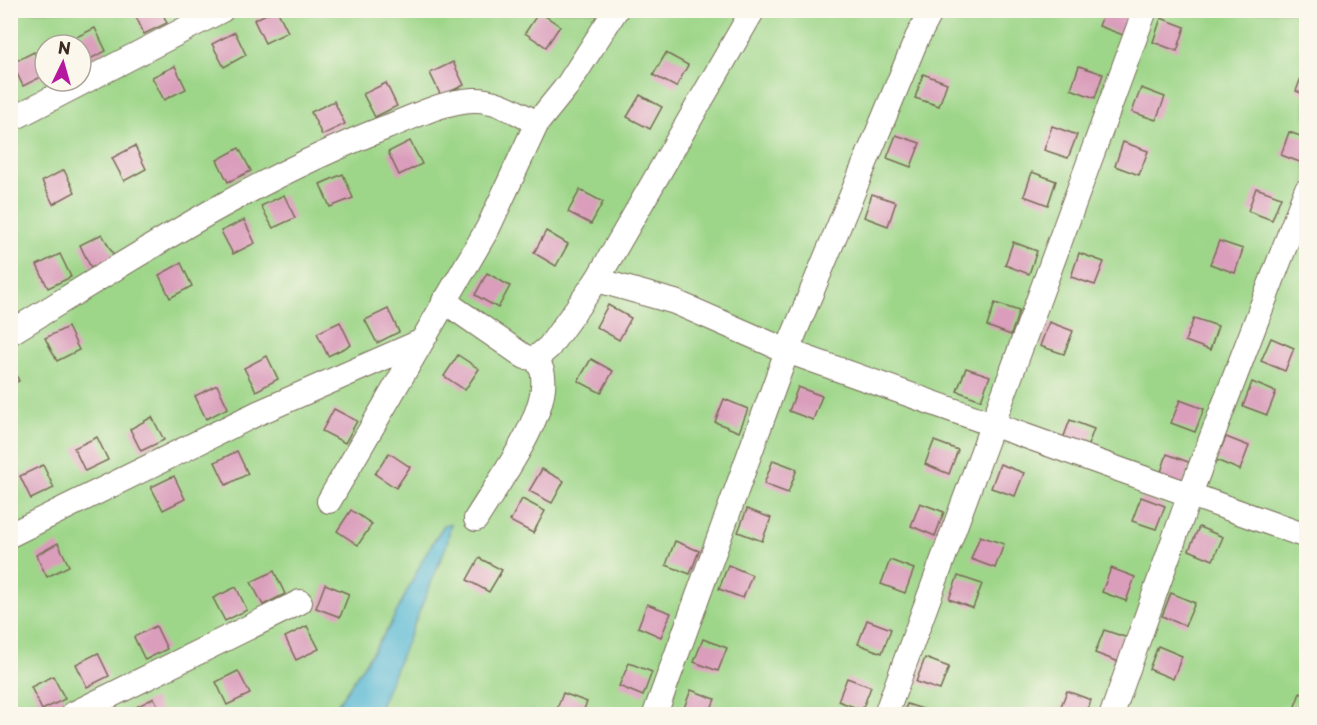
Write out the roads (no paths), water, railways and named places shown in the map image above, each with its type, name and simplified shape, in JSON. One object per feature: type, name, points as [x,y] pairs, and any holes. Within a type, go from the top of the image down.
[{"type":"lane","points":[[10,120],[222,10]]},
{"type":"lane","points":[[329,501],[488,228],[537,123],[567,86],[616,10]]},
{"type":"lane","points":[[444,301],[525,357],[536,358],[549,347],[597,280],[753,10]]},
{"type":"lane","points":[[655,714],[787,351],[917,38],[932,10]]},
{"type":"lane","points":[[886,714],[1145,10]]},
{"type":"lane","points":[[10,333],[153,244],[253,187],[358,139],[443,106],[474,100],[498,103],[537,123]]},
{"type":"lane","points":[[1112,714],[1190,494],[1306,191]]},
{"type":"lane","points":[[597,280],[675,302],[787,351],[1306,536]]},
{"type":"lane","points":[[10,536],[258,413],[420,342]]},
{"type":"lane","points":[[476,519],[533,422],[543,394],[543,374],[536,358]]},
{"type":"lane","points":[[72,714],[300,602]]},
{"type":"water","points":[[451,523],[447,544],[377,714],[331,714],[389,627],[425,555],[444,525]]}]
